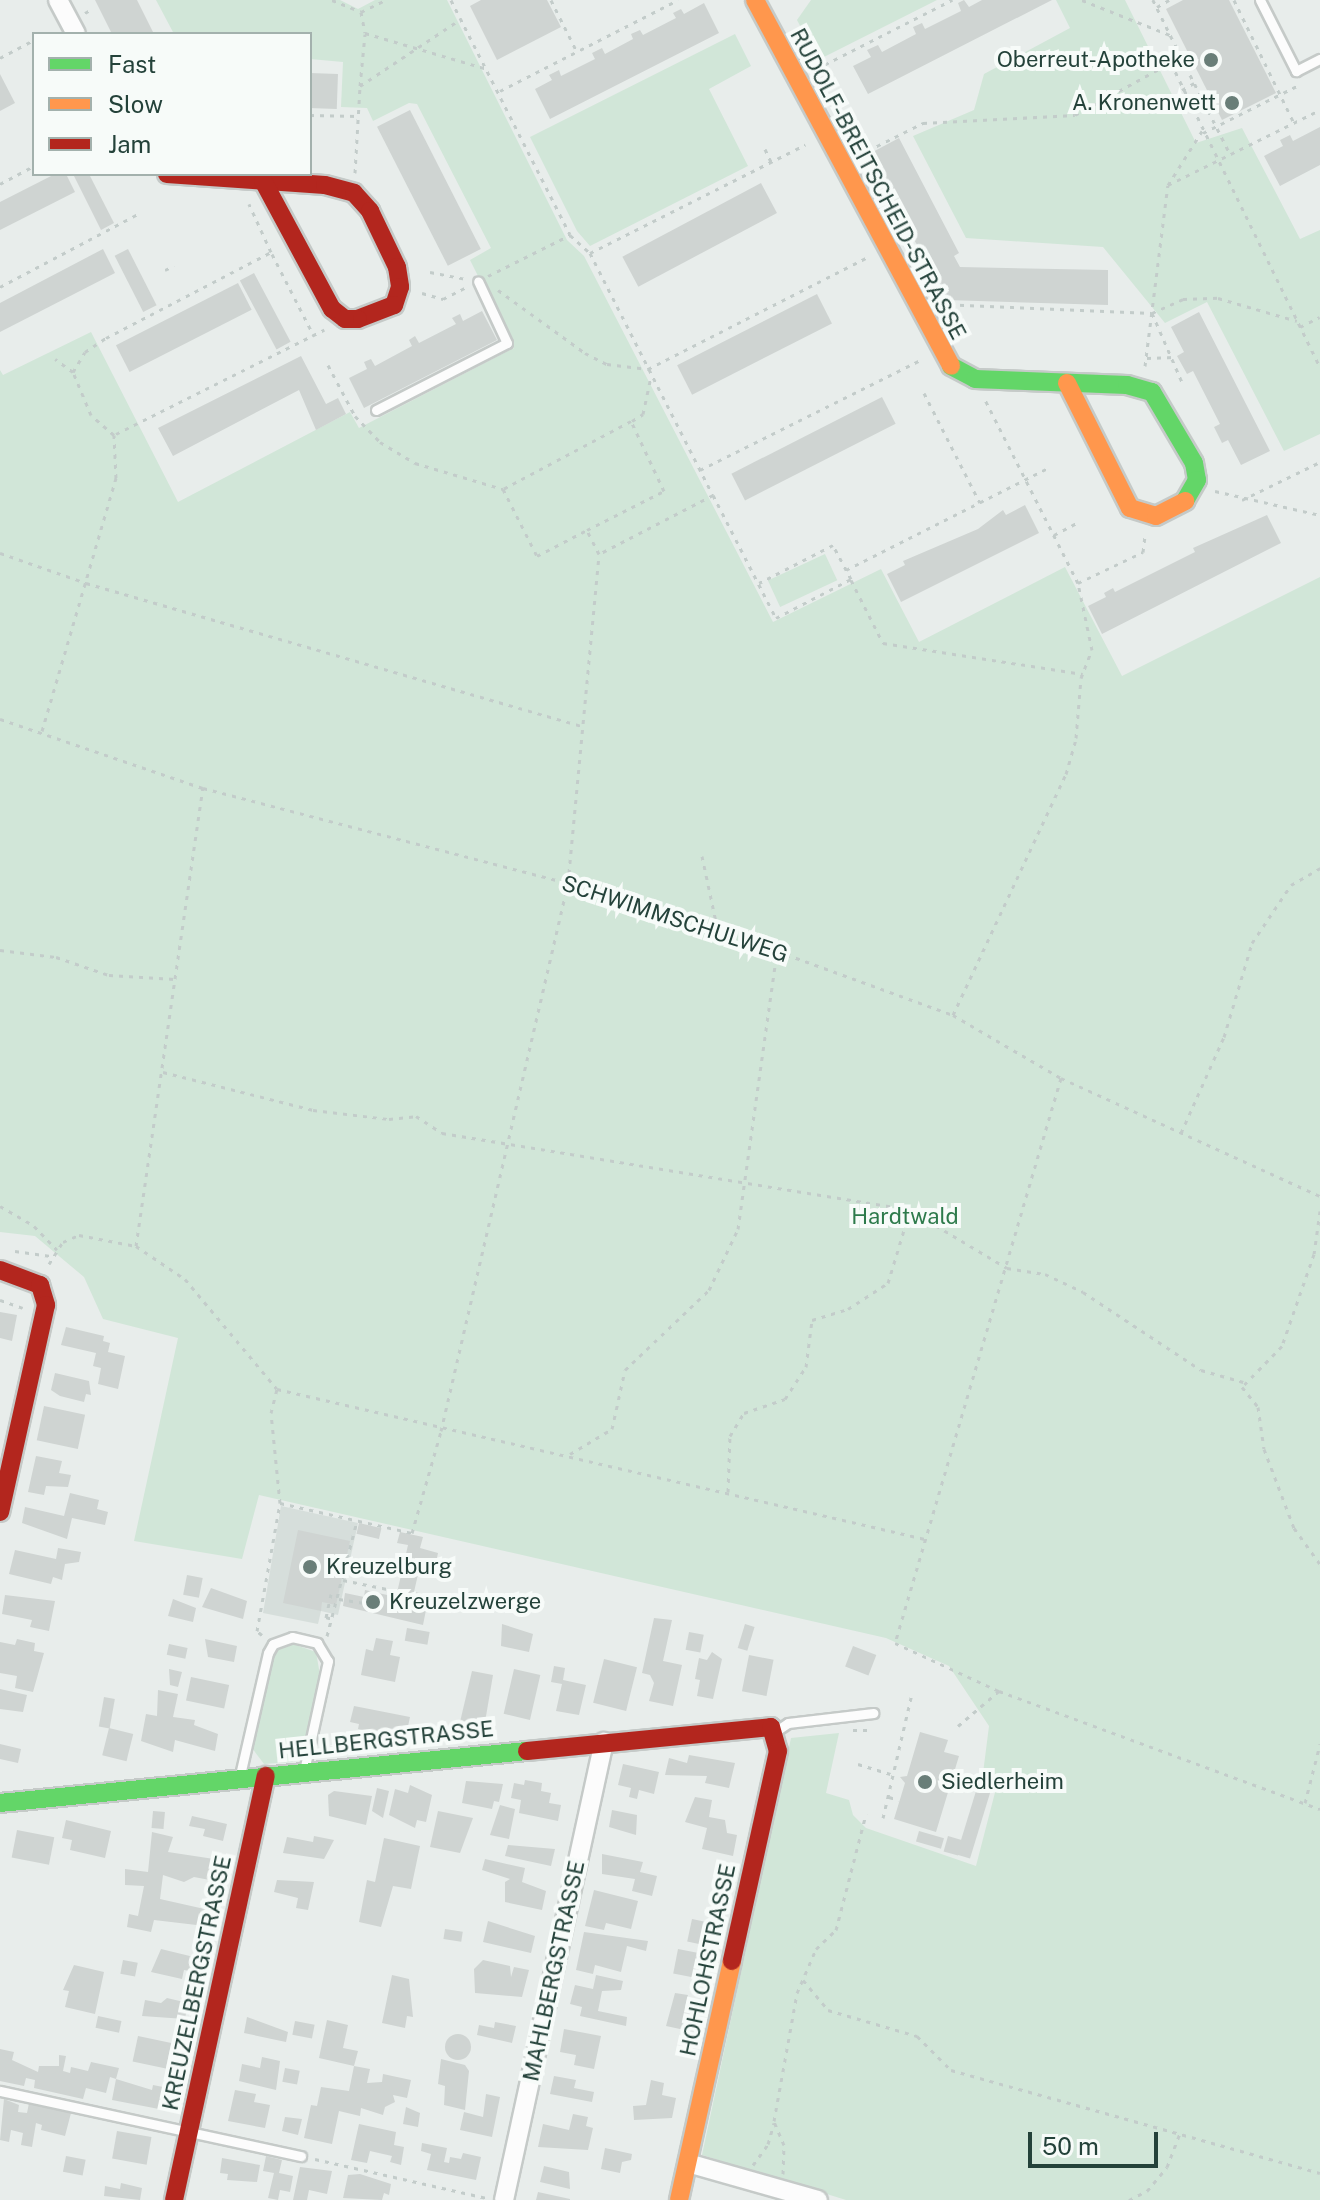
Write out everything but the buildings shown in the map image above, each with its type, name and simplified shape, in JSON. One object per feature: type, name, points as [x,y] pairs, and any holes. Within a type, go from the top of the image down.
[{"type":"street","points":[[58,0],[75,32]]},
{"type":"street","name":"RUDOLF-BREITSCHEID-STRASSE","points":[[755,0],[882,250],[937,353],[952,369],[975,379],[1141,387]]},
{"type":"street","points":[[203,176],[257,179],[340,187],[354,193],[377,225],[397,267],[400,287],[394,305],[372,317],[345,319],[322,297],[257,179]]},
{"type":"street","points":[[1067,383],[1124,500],[1146,517],[1185,501],[1195,485],[1194,463],[1168,411],[1141,387]]},
{"type":"street","points":[[0,1270],[43,1282],[46,1305],[0,1512]]},
{"type":"street","name":"HELLBERGSTRASSE","points":[[0,1803],[758,1726],[776,1731]]},
{"type":"street","name":"HOHLOHSTRASSE","points":[[679,2200],[778,1751],[776,1731]]},
{"type":"street","name":"MAHLBERGSTRASSE","points":[[501,2200],[604,1742]]},
{"type":"street","name":"KREUZELBERGSTRASSE","points":[[174,2200],[266,1776]]},
{"type":"street","points":[[688,2163],[818,2200]]},
{"type":"lane","points":[[1260,0],[1296,71],[1320,59]]},
{"type":"lane","points":[[376,410],[507,343],[478,281]]},
{"type":"lane","points":[[239,1778],[273,1644],[292,1637],[319,1645],[328,1673],[304,1771]]},
{"type":"lane","points":[[776,1731],[788,1723],[873,1713]]},
{"type":"lane","points":[[0,2091],[301,2156]]},
{"type":"path","points":[[332,0],[361,12],[386,0]]},
{"type":"path","points":[[460,0],[452,2],[570,235],[590,253],[776,618],[851,579]]},
{"type":"path","points":[[551,0],[577,52]]},
{"type":"path","points":[[499,92],[678,0]]},
{"type":"path","points":[[795,80],[952,0]]},
{"type":"path","points":[[1082,0],[1170,35]]},
{"type":"path","points":[[1153,0],[1230,155]]},
{"type":"path","points":[[1157,7],[1169,0]]},
{"type":"path","points":[[1234,0],[1294,123]]},
{"type":"path","points":[[354,193],[365,33],[361,12]]},
{"type":"path","points":[[360,86],[413,47],[461,19]]},
{"type":"path","points":[[365,33],[487,69]]},
{"type":"path","points":[[0,58],[32,41]]},
{"type":"path","points":[[839,166],[923,123],[1075,115],[1181,57]]},
{"type":"path","points":[[1171,63],[1202,132],[1320,367]]},
{"type":"path","points":[[1141,387],[1168,185],[1202,132],[1307,81]]},
{"type":"path","points":[[1182,90],[1194,83]]},
{"type":"path","points":[[1168,185],[1320,110]]},
{"type":"path","points":[[312,115],[358,116]]},
{"type":"path","points":[[590,253],[823,136]]},
{"type":"path","points":[[765,149],[771,162]]},
{"type":"path","points":[[0,184],[32,167]]},
{"type":"path","points":[[257,179],[249,208],[314,336]]},
{"type":"path","points":[[0,287],[138,214]]},
{"type":"path","points":[[503,269],[570,235]]},
{"type":"path","points":[[478,281],[509,295],[585,353],[618,366],[648,369],[882,250]]},
{"type":"path","points":[[73,372],[85,352],[106,338],[271,252]]},
{"type":"path","points":[[165,270],[174,266]]},
{"type":"path","points":[[430,272],[476,282],[443,299]]},
{"type":"path","points":[[938,304],[1152,313],[1183,299],[1218,298],[1297,321]]},
{"type":"path","points":[[1152,313],[1175,357],[1182,382]]},
{"type":"path","points":[[1300,327],[1320,317]]},
{"type":"path","points":[[114,435],[345,319]]},
{"type":"path","points":[[700,470],[937,353]]},
{"type":"path","points":[[1146,359],[1175,357]]},
{"type":"path","points":[[42,731],[116,478],[114,435],[91,415],[73,372],[55,359]]},
{"type":"path","points":[[328,365],[355,416],[380,442],[415,463],[503,489],[643,414],[651,376]]},
{"type":"path","points":[[953,1015],[1066,774],[1083,674],[1092,650],[1078,583],[975,379]]},
{"type":"path","points":[[924,393],[980,503]]},
{"type":"path","points":[[503,489],[537,556],[664,491],[631,421]]},
{"type":"path","points":[[1242,500],[1320,462]]},
{"type":"path","points":[[846,570],[1050,467]]},
{"type":"path","points":[[1195,485],[1242,500],[1320,515]]},
{"type":"path","points":[[599,554],[713,495]]},
{"type":"path","points":[[1078,583],[1143,552],[1146,517]]},
{"type":"path","points":[[1054,535],[1078,522]]},
{"type":"path","points":[[280,1503],[412,1533],[441,1431],[568,883],[599,554],[587,530]]},
{"type":"path","points":[[759,583],[833,545],[883,643],[1083,674]]},
{"type":"path","points":[[0,553],[86,583],[585,727]]},
{"type":"path","points":[[1100,564],[1104,571]]},
{"type":"path","name":"SCHWIMMSCHULWEG","points":[[0,719],[203,788],[568,883],[777,951],[953,1015],[1061,1078],[1320,1196]]},
{"type":"path","points":[[136,1246],[203,788]]},
{"type":"path","points":[[702,856],[718,931]]},
{"type":"path","points":[[1181,1133],[1224,1037],[1252,943],[1291,885],[1320,868]]},
{"type":"path","points":[[0,950],[56,957],[109,975],[175,979]]},
{"type":"path","points":[[570,1454],[612,1429],[625,1370],[709,1290],[738,1229],[777,951]]},
{"type":"path","points":[[163,1072],[313,1110],[389,1119],[416,1116],[442,1133],[507,1146],[744,1187],[910,1210],[1007,1268],[1045,1274],[1083,1292],[1169,1352],[1221,1378],[1243,1382]]},
{"type":"path","points":[[1061,1078],[1007,1268],[951,1439],[895,1643],[999,1691],[1320,1809]]},
{"type":"path","points":[[0,1206],[34,1226],[57,1250]]},
{"type":"path","points":[[728,1492],[730,1436],[744,1413],[785,1399],[806,1367],[812,1320],[848,1309],[888,1283],[910,1210]]},
{"type":"path","points":[[1320,1211],[1314,1254],[1282,1346],[1243,1382],[1242,1387],[1258,1407],[1264,1449],[1294,1528],[1320,1564]]},
{"type":"path","points":[[43,1282],[51,1256],[79,1235],[136,1246],[185,1279],[277,1389],[441,1431],[570,1454],[926,1539]]},
{"type":"path","points":[[13,1251],[51,1256]]},
{"type":"path","points":[[273,1644],[257,1631],[280,1503],[271,1413],[277,1389]]},
{"type":"path","points":[[319,1645],[335,1620],[357,1521]]},
{"type":"path","points":[[343,1580],[397,1591]]},
{"type":"path","points":[[331,1594],[326,1617],[335,1620]]},
{"type":"path","points":[[339,1599],[363,1603]]},
{"type":"path","points":[[958,1726],[999,1691]]},
{"type":"path","points":[[883,1818],[912,1693]]},
{"type":"path","points":[[1305,1804],[1320,1744]]},
{"type":"path","points":[[858,1764],[895,1775]]},
{"type":"path","points":[[889,1797],[899,1800]]},
{"type":"path","points":[[746,2179],[768,2144],[803,1980],[816,1949],[836,1930],[866,1814]]},
{"type":"path","points":[[803,1980],[828,2010],[917,2036],[951,2070],[1320,2173]]},
{"type":"path","points":[[774,2121],[784,2145],[782,2189]]},
{"type":"path","points":[[1129,2200],[1147,2191],[1167,2167],[1180,2133]]},
{"type":"path","points":[[301,2156],[501,2200]]},
{"type":"shaded area","name":"Kreuzelburg","points":[[281,1506],[358,1523],[338,1615],[321,1611],[318,1624],[263,1613]]},
{"type":"green space","name":"Hardtwald","points":[[156,0],[340,0],[358,9],[375,0],[447,0],[567,240],[584,256],[773,622],[881,569],[919,642],[1065,567],[1122,676],[1320,577],[1320,2200],[846,2200],[702,2155],[791,1738],[839,1733],[826,1793],[849,1800],[853,1815],[866,1828],[976,1866],[999,1777],[983,1773],[989,1726],[949,1666],[886,1638],[259,1495],[242,1559],[134,1541],[178,1338],[103,1319],[84,1277],[35,1236],[0,1232],[0,370],[3,375],[91,332],[178,502],[350,412],[359,428],[514,348],[470,260],[491,248],[417,104],[409,103],[373,121],[367,108],[341,107],[343,62],[312,59],[312,32],[173,32]]},
{"type":"green space","points":[[811,0],[937,0],[818,60],[797,20]]},
{"type":"green space","points":[[1056,0],[1125,0],[1196,143],[1242,128],[1300,239],[1320,230],[1320,434],[1284,451],[1207,302],[1165,323],[1103,247],[966,238],[913,136],[974,110],[984,74],[1070,28]]},
{"type":"green space","points":[[735,34],[751,66],[709,89],[748,166],[590,246],[577,231],[530,137]]},
{"type":"green space","points":[[825,554],[837,580],[780,607],[768,581]]},
{"type":"green space","points":[[290,1643],[316,1652],[320,1675],[302,1755],[292,1762],[264,1764],[252,1748],[271,1660],[277,1648]]},
{"type":"traffic: fast","points":[[951,366],[975,379],[1127,385],[1152,392],[1194,463],[1197,480],[1185,501]]},
{"type":"traffic: fast","points":[[0,1803],[527,1751]]},
{"type":"traffic: slow","points":[[755,0],[951,366]]},
{"type":"traffic: slow","points":[[1067,383],[1130,508],[1156,516],[1185,501]]},
{"type":"traffic: slow","points":[[679,2200],[732,1961]]},
{"type":"traffic: jam","points":[[196,176],[325,185],[354,193],[370,211],[397,267],[400,287],[394,305],[358,319],[345,319],[332,309],[263,181]]},
{"type":"traffic: jam","points":[[0,1270],[40,1285],[46,1305],[0,1512]]},
{"type":"traffic: jam","points":[[527,1751],[771,1727],[778,1751],[732,1961]]},
{"type":"traffic: jam","points":[[174,2200],[266,1776]]},
{"type":"place","name":"Oberreut-Apotheke","points":[[1211,60]]},
{"type":"place","name":"A. Kronenwett","points":[[1232,103]]},
{"type":"place","name":"Kreuzelburg","points":[[310,1567]]},
{"type":"place","name":"Kreuzelzwerge","points":[[373,1602]]},
{"type":"place","name":"Siedlerheim","points":[[925,1782]]}]
